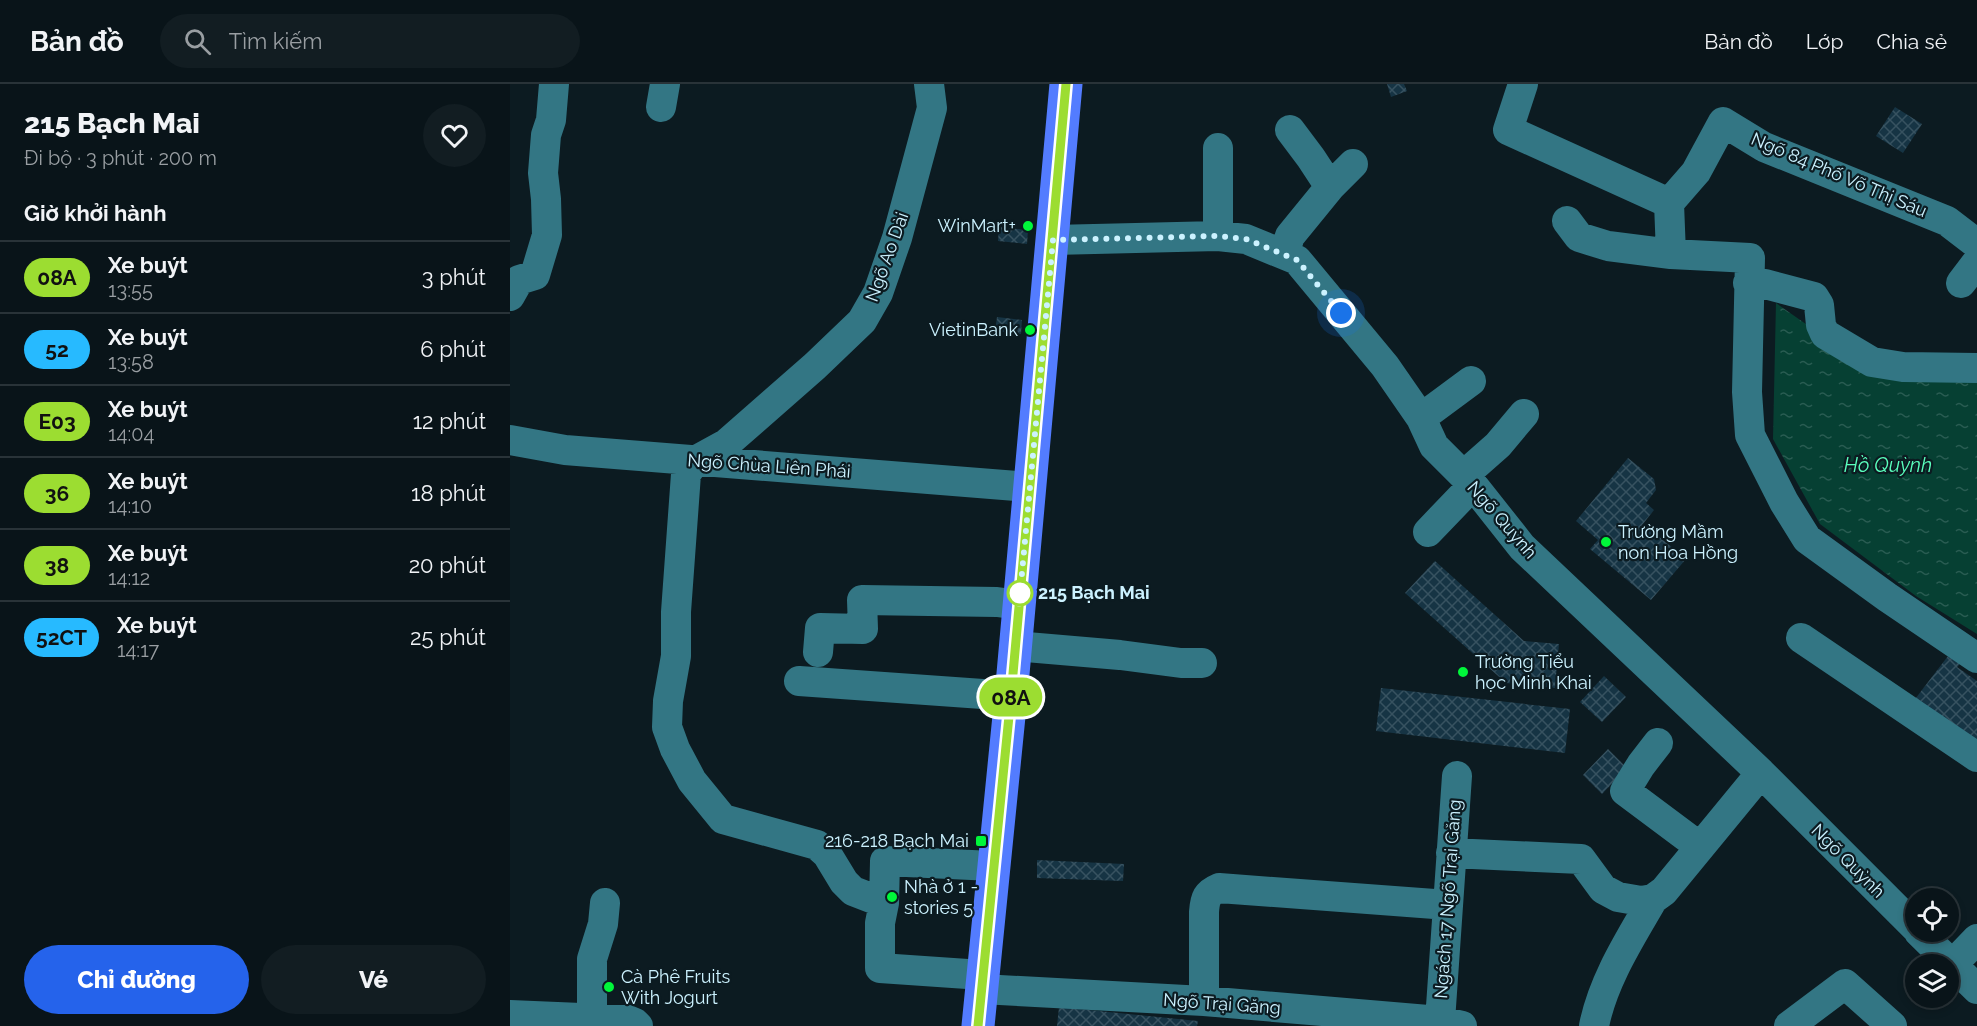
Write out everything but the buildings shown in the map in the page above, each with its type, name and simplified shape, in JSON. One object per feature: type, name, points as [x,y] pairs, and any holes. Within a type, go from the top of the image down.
[{"type":"main road","points":[[978,1026],[1011,696],[1066,84]]},
{"type":"street","points":[[510,296],[519,280],[535,275],[547,235],[543,172],[554,84]]},
{"type":"street","name":"Ngõ Ao Dài","points":[[694,461],[726,444],[815,366],[862,321],[878,293],[897,238],[932,108],[929,84]]},
{"type":"street","points":[[1523,84],[1508,130],[1669,203],[1671,254]]},
{"type":"street","name":"Ngõ 84 Phố Võ Thị Sáu","points":[[1669,203],[1696,172],[1723,122],[1764,147],[1947,221],[1977,244]]},
{"type":"street","points":[[1290,130],[1330,188]]},
{"type":"street","points":[[1218,148],[1218,236]]},
{"type":"street","points":[[1284,254],[1290,236],[1353,164]]},
{"type":"street","points":[[1567,220],[1579,237],[1608,246],[1752,261]]},
{"type":"street","name":"Ngõ Quỳnh","points":[[1053,240],[1218,236],[1246,239],[1297,260],[1385,366],[1421,418],[1434,446],[1468,480],[1522,547],[1761,773],[1905,917]]},
{"type":"street","points":[[1752,261],[1765,284],[1814,297],[1819,305],[1825,334],[1872,362],[1903,367],[1977,368]]},
{"type":"street","points":[[1752,261],[1747,392],[1750,435],[1784,502],[1807,539],[1977,658]]},
{"type":"street","points":[[1421,418],[1471,381]]},
{"type":"street","points":[[1428,532],[1524,414]]},
{"type":"street","name":"Ngõ Chùa Liên Phái","points":[[510,440],[565,450],[1029,487]]},
{"type":"street","points":[[694,461],[686,474],[676,612],[676,656],[668,701],[667,727],[675,749],[692,781],[723,819],[817,844],[827,854],[844,882],[853,891],[884,903],[885,861],[993,866]]},
{"type":"street","points":[[818,652],[820,628],[863,629],[862,600],[997,602],[1019,605]]},
{"type":"street","points":[[1801,638],[1977,758]]},
{"type":"street","points":[[1015,646],[1181,663],[1202,663]]},
{"type":"street","points":[[799,681],[1011,696]]},
{"type":"street","points":[[1658,743],[1625,791],[1700,847]]},
{"type":"street","points":[[1451,853],[1581,859],[1603,889],[1618,897],[1641,901],[1653,898],[1664,891],[1761,773]]},
{"type":"street","name":"Ngách 17 Ngõ Trại Găng","points":[[1451,1024],[1448,905],[1456,776]]},
{"type":"street","points":[[1204,1001],[1205,899],[1210,892],[1220,888],[1448,905]]},
{"type":"street","points":[[1594,1026],[1596,1014],[1611,975],[1653,898]]},
{"type":"street","points":[[592,1019],[592,959],[603,924],[605,903]]},
{"type":"street","name":"Ngõ Trại Găng","points":[[884,903],[880,922],[879,968],[982,982],[1451,1024]]},
{"type":"street","points":[[1959,958],[1977,939]]},
{"type":"street","points":[[1929,942],[1941,954]]},
{"type":"street","points":[[1959,972],[1977,990]]},
{"type":"street","points":[[1789,1026],[1845,984],[1892,1026]]},
{"type":"street","points":[[510,1015],[628,1020],[638,1026]]},
{"type":"water","name":"Hồ Quỳnh","points":[[1776,303],[1880,376],[1977,380],[1977,634],[1916,596],[1820,524],[1773,439]]},
{"type":"bus line","name":"08A","points":[[978,1026],[1011,696],[1066,84]]},
{"type":"place","name":"WinMart+","points":[[1028,226]]},
{"type":"place","name":"VietinBank","points":[[1030,330]]},
{"type":"place","name":"Trường Mầm non Hoa Hồng","points":[[1606,542]]},
{"type":"place","name":"215 Bạch Mai","points":[[1020,593]]},
{"type":"place","name":"Trường Tiểu học Minh Khai","points":[[1463,672]]},
{"type":"place","name":"216-218 Bạch Mai","points":[[981,841]]},
{"type":"place","name":"Nhà ở 1 - stories 5","points":[[892,897]]},
{"type":"place","name":"Cà Phê Fruits With Jogurt","points":[[609,987]]},
{"type":"route","points":[[1020,593],[1019,605],[1053,240],[1218,236],[1246,239],[1297,260],[1341,313]]}]
